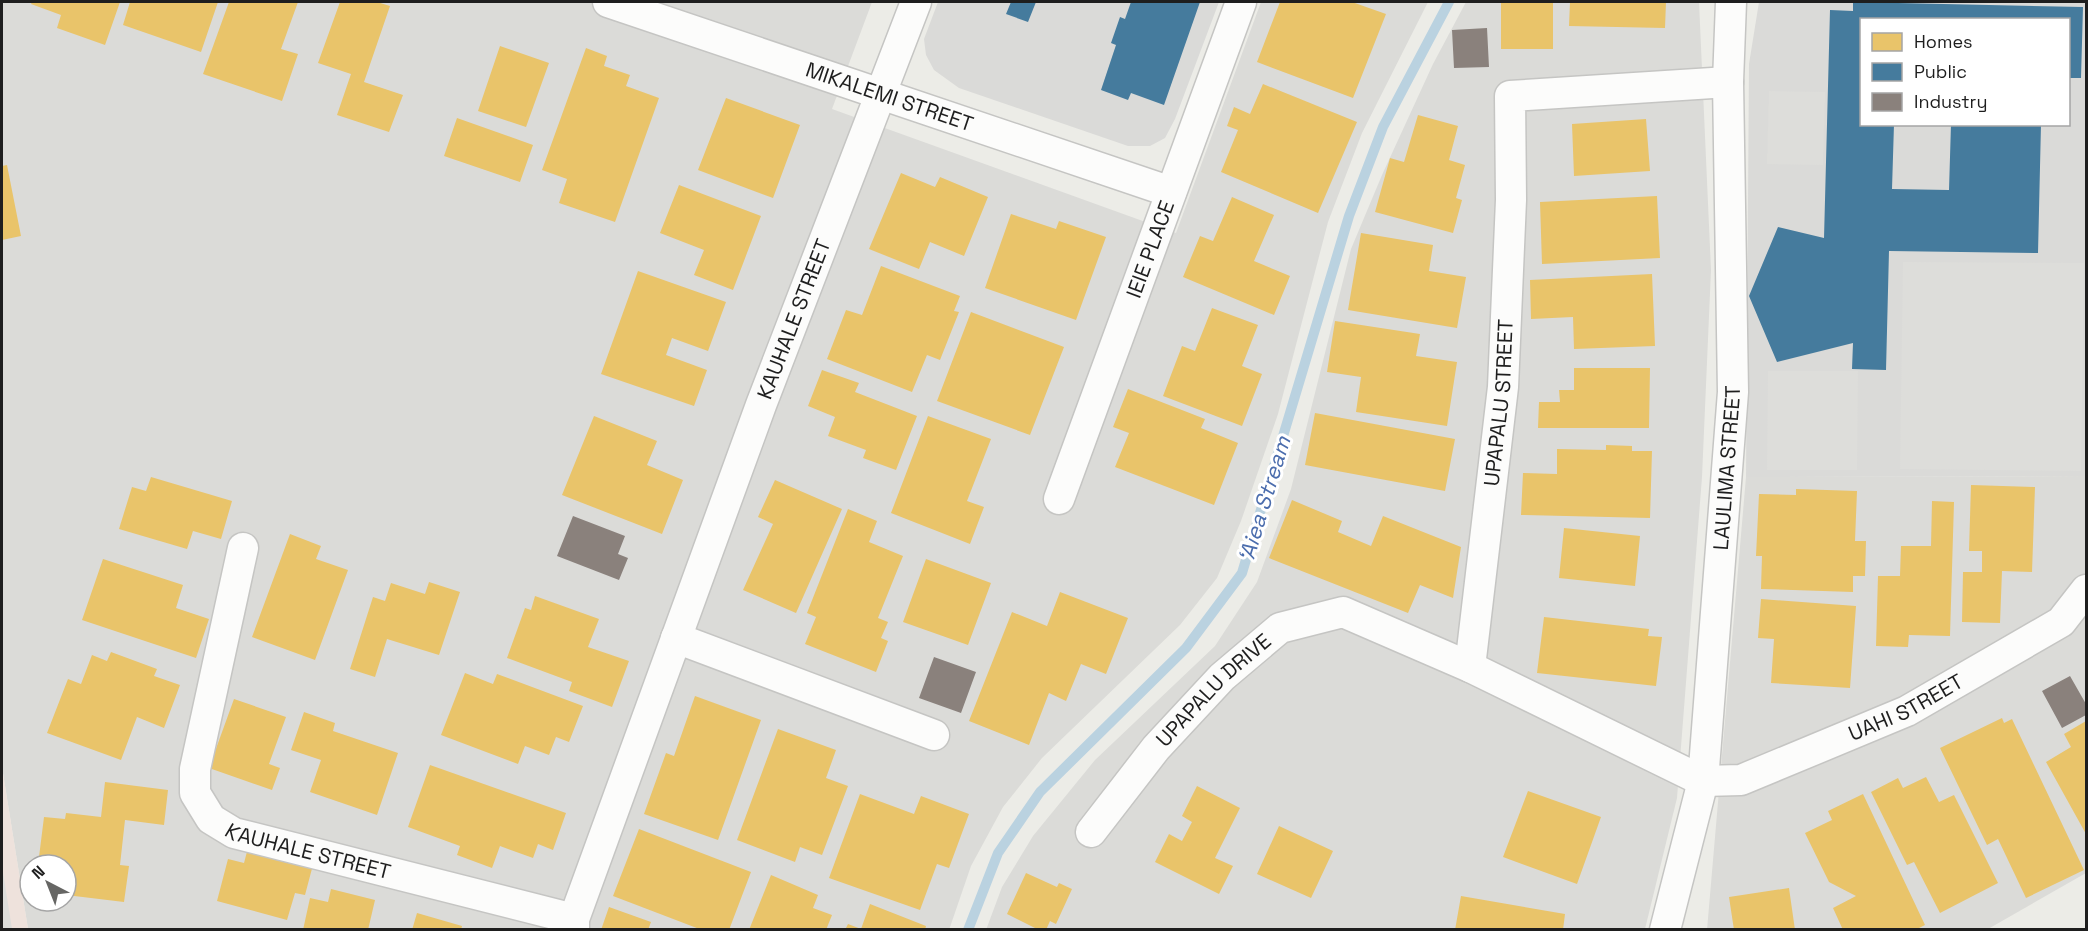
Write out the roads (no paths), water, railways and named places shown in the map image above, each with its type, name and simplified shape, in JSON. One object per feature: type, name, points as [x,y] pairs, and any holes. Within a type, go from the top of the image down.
[{"type":"street","name":"MIKALEMI STREET","points":[[608,2],[1171,192]]},
{"type":"street","name":"KAUHALE STREET","points":[[243,548],[195,769],[195,793],[211,819],[234,833],[574,924],[761,405],[915,2]]},
{"type":"street","name":"IEIE PLACE","points":[[1059,499],[1241,2]]},
{"type":"street","name":"LAULIMA STREET","points":[[1665,930],[1703,781],[1733,392],[1728,82],[1731,2]]},
{"type":"street","name":"UPAPALU STREET","points":[[1470,667],[1503,387],[1511,200],[1510,96],[1728,82]]},
{"type":"street","name":"UAHI STREET","points":[[1703,781],[1741,780],[1907,711],[2061,622],[2086,590]]},
{"type":"street","name":"UPAPALU DRIVE","points":[[1091,832],[1156,748],[1222,676],[1280,628],[1343,612],[1470,667]]},
{"type":"street","points":[[676,638],[934,735]]},
{"type":"street","points":[[1470,667],[1703,781]]},
{"type":"waterway","name":"ʻAiea Stream","points":[[968,930],[998,853],[1040,792],[1186,648],[1242,573],[1349,216],[1383,127],[1449,2]]}]
